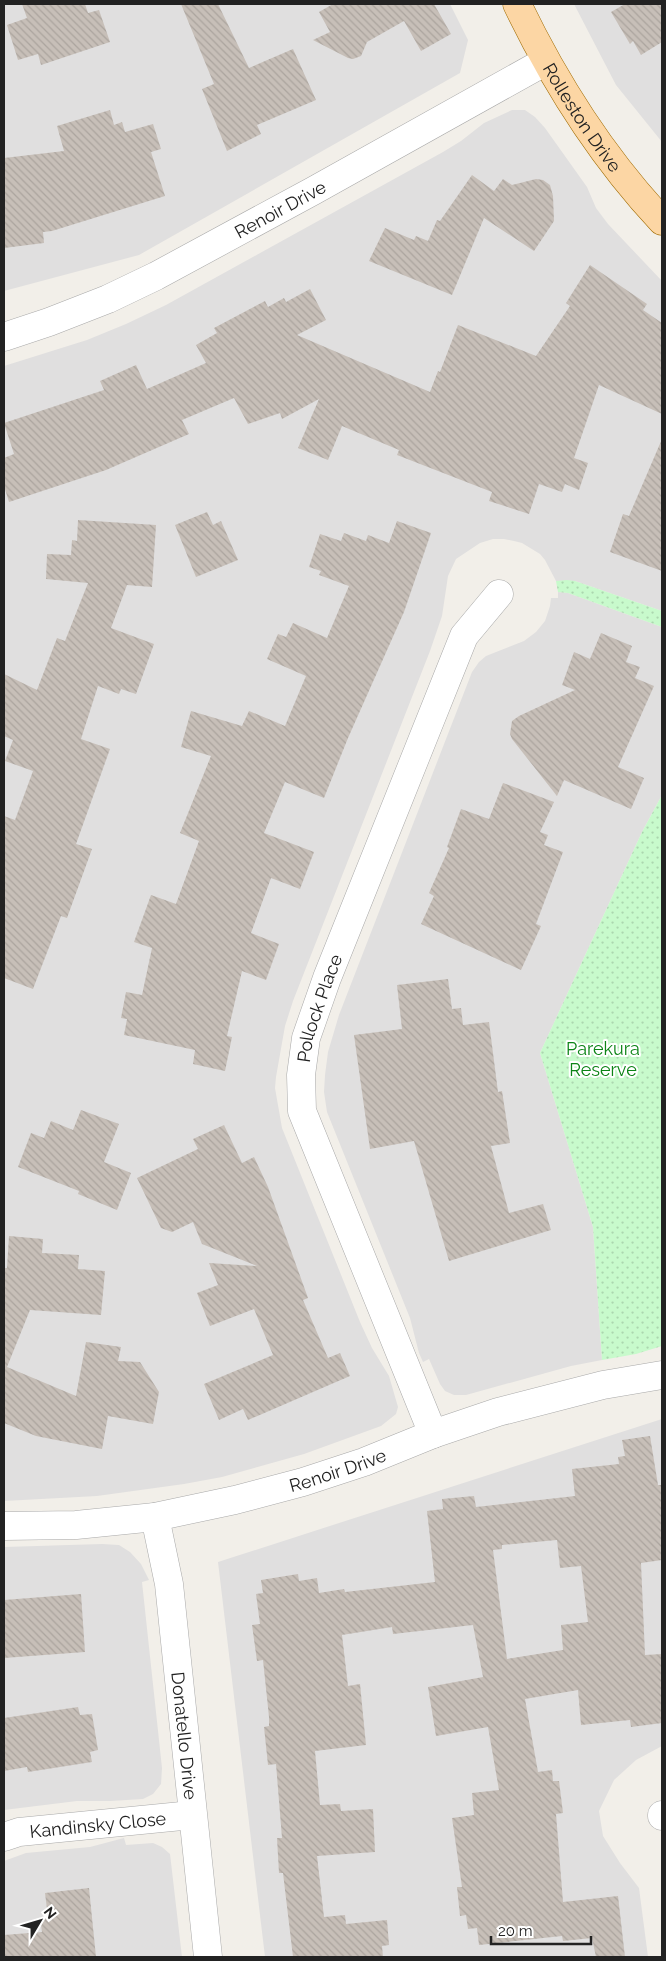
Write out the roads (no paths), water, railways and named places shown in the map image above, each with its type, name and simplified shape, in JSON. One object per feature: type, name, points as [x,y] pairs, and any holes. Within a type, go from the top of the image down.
[{"type":"main road","name":"Rolleston Drive","points":[[517,4],[546,61],[596,140],[630,184],[662,220]]},
{"type":"street","name":"Renoir Drive","points":[[4,337],[108,299],[156,276],[314,191],[546,61]]},
{"type":"street","name":"Pollock Place","points":[[433,1434],[302,1110],[301,1075],[306,1038],[327,978],[464,636],[499,594]]},
{"type":"street","name":"Renoir Drive","points":[[4,1526],[76,1525],[155,1516],[235,1500],[303,1482],[364,1462],[433,1434],[498,1412],[603,1385],[662,1375]]},
{"type":"street","name":"Donatello Drive","points":[[155,1516],[170,1584],[192,1815],[208,1957]]},
{"type":"street","name":"Kandinsky Close","points":[[4,1837],[19,1832],[192,1815]]},
{"type":"park label","name":"Parekura Reserve","points":[[603,1058]]}]
